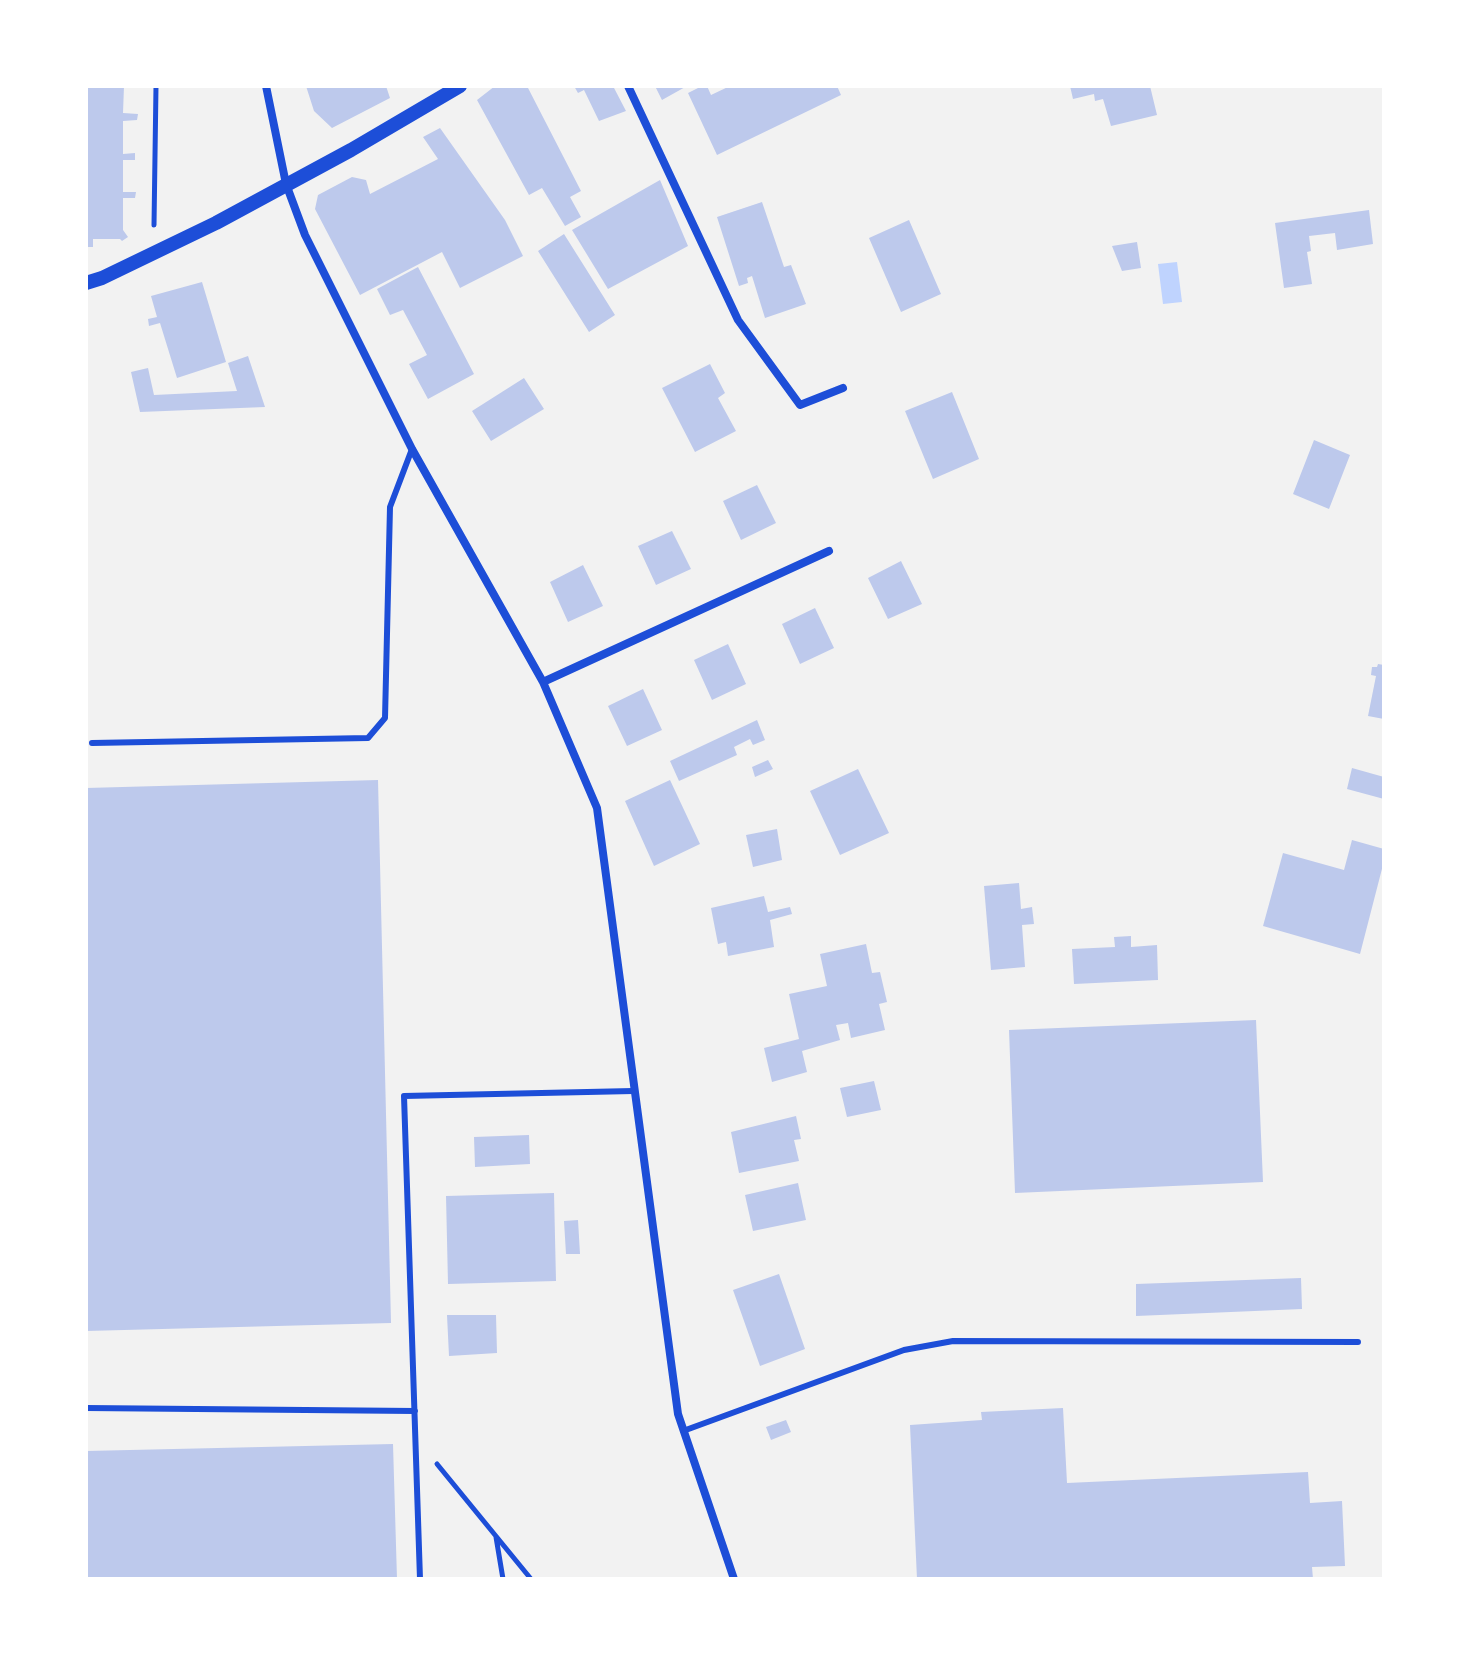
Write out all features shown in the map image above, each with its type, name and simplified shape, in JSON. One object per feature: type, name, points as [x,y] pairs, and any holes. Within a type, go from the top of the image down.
[{"type":"street","points":[[266,86],[286,184],[305,235],[412,449],[543,682],[597,808],[678,1414],[734,1579]]},
{"type":"street","points":[[86,283],[216,223],[351,150],[460,86]]},
{"type":"street","points":[[628,86],[738,320],[800,405],[843,388]]},
{"type":"street","points":[[543,682],[829,551]]},
{"type":"lane","points":[[92,743],[368,738],[385,718],[390,507],[412,449]]},
{"type":"lane","points":[[420,1579],[404,1096],[633,1091]]},
{"type":"lane","points":[[683,1431],[904,1350],[953,1341],[1358,1342]]},
{"type":"lane","points":[[86,1408],[415,1411]]},
{"type":"path","points":[[153,254],[156,86]]},
{"type":"path","points":[[416,1439],[531,1579]]},
{"type":"path","points":[[496,1535],[503,1579]]},
{"type":"water","points":[[1177,262],[1182,302],[1163,304],[1158,264]]},
{"type":"building","points":[[86,86],[124,86],[123,113],[138,114],[137,120],[123,121],[123,154],[135,153],[135,160],[123,160],[123,192],[136,192],[135,198],[123,198],[123,230],[128,237],[122,241],[93,239],[93,247],[86,247]]},
{"type":"building","points":[[306,86],[386,86],[390,98],[332,128],[314,111]]},
{"type":"building","points":[[495,86],[527,86],[581,191],[570,197],[581,217],[565,226],[542,188],[529,195],[477,100]]},
{"type":"building","points":[[574,86],[613,86],[626,111],[599,121],[584,90],[578,93]]},
{"type":"building","points":[[655,86],[687,86],[662,100]]},
{"type":"building","points":[[707,86],[711,95],[730,86],[837,86],[841,95],[717,155],[688,93]]},
{"type":"building","points":[[1070,86],[1150,86],[1157,115],[1111,126],[1103,99],[1095,101],[1094,94],[1073,99]]},
{"type":"building","points":[[440,128],[505,220],[523,256],[460,288],[442,252],[360,295],[315,209],[318,195],[352,177],[366,180],[370,194],[438,159],[423,137]]},
{"type":"building","points":[[660,180],[688,246],[608,289],[572,230]]},
{"type":"building","points":[[762,202],[784,267],[791,265],[806,304],[765,318],[752,276],[747,278],[748,283],[739,286],[717,217]]},
{"type":"building","points":[[1369,210],[1373,244],[1337,250],[1335,233],[1309,236],[1311,251],[1307,252],[1312,284],[1284,288],[1275,223]]},
{"type":"building","points":[[909,220],[941,294],[901,312],[869,238]]},
{"type":"building","points":[[564,234],[615,315],[589,332],[538,251]]},
{"type":"building","points":[[1137,242],[1141,268],[1122,271],[1112,246]]},
{"type":"building","points":[[418,267],[474,374],[428,399],[409,364],[427,355],[403,310],[390,315],[377,289]]},
{"type":"building","points":[[202,282],[226,362],[177,378],[160,323],[149,326],[148,319],[157,317],[151,296]]},
{"type":"building","points":[[248,356],[265,407],[140,412],[131,372],[148,368],[154,395],[237,391],[228,363]]},
{"type":"building","points":[[710,364],[725,393],[718,398],[736,431],[695,452],[662,388]]},
{"type":"building","points":[[524,378],[544,409],[491,441],[472,411]]},
{"type":"building","points":[[952,392],[979,459],[933,479],[905,411]]},
{"type":"building","points":[[1314,440],[1350,455],[1329,509],[1293,494]]},
{"type":"building","points":[[757,485],[776,523],[741,540],[723,501]]},
{"type":"building","points":[[672,531],[691,569],[656,585],[638,546]]},
{"type":"building","points":[[901,561],[922,604],[888,619],[868,578]]},
{"type":"building","points":[[583,565],[603,606],[568,622],[550,582]]},
{"type":"building","points":[[815,608],[834,648],[800,664],[782,624]]},
{"type":"building","points":[[728,644],[746,684],[712,700],[694,660]]},
{"type":"building","points":[[1384,665],[1384,719],[1368,716],[1376,676],[1371,675],[1372,667]]},
{"type":"building","points":[[643,689],[662,730],[627,746],[608,706]]},
{"type":"building","points":[[757,720],[765,740],[753,745],[750,739],[734,747],[737,755],[679,781],[670,761]]},
{"type":"building","points":[[768,760],[773,769],[755,777],[752,767]]},
{"type":"building","points":[[1352,768],[1384,777],[1384,799],[1347,789]]},
{"type":"building","points":[[858,769],[889,833],[840,855],[810,791]]},
{"type":"building","points":[[378,780],[391,1323],[86,1331],[86,788]]},
{"type":"building","points":[[670,780],[700,844],[654,866],[625,801]]},
{"type":"building","points":[[777,829],[782,860],[753,867],[746,835]]},
{"type":"building","points":[[1352,840],[1384,849],[1384,861],[1360,954],[1263,926],[1283,853],[1344,870]]},
{"type":"building","points":[[1019,883],[1021,909],[1032,907],[1034,924],[1022,925],[1025,967],[991,970],[984,886]]},
{"type":"building","points":[[764,896],[768,912],[790,907],[792,914],[770,920],[774,947],[728,956],[726,942],[718,944],[711,908]]},
{"type":"building","points":[[1131,936],[1131,947],[1157,945],[1158,980],[1074,984],[1072,949],[1115,947],[1114,937]]},
{"type":"building","points":[[866,944],[872,973],[880,972],[887,1002],[879,1004],[885,1030],[851,1038],[848,1023],[836,1025],[840,1040],[802,1051],[807,1072],[772,1082],[764,1048],[799,1039],[789,994],[827,986],[820,954]]},
{"type":"building","points":[[1256,1020],[1263,1182],[1015,1193],[1009,1030]]},
{"type":"building","points":[[874,1081],[881,1110],[847,1117],[840,1088]]},
{"type":"building","points":[[796,1116],[801,1139],[794,1140],[799,1161],[739,1173],[731,1132]]},
{"type":"building","points":[[529,1135],[530,1164],[475,1167],[474,1137]]},
{"type":"building","points":[[798,1183],[806,1220],[753,1231],[745,1195]]},
{"type":"building","points":[[554,1193],[556,1281],[448,1284],[446,1196]]},
{"type":"building","points":[[578,1220],[580,1254],[566,1254],[564,1221]]},
{"type":"building","points":[[779,1274],[805,1349],[760,1366],[733,1290]]},
{"type":"building","points":[[1301,1278],[1302,1309],[1136,1316],[1136,1284]]},
{"type":"building","points":[[447,1315],[496,1315],[497,1353],[449,1356]]},
{"type":"building","points":[[1063,1408],[1067,1483],[1308,1472],[1310,1503],[1342,1501],[1345,1566],[1312,1567],[1313,1579],[917,1579],[910,1425],[982,1420],[981,1412]]},
{"type":"building","points":[[786,1420],[791,1432],[771,1440],[766,1427]]},
{"type":"building","points":[[393,1444],[397,1579],[86,1579],[86,1451]]}]
